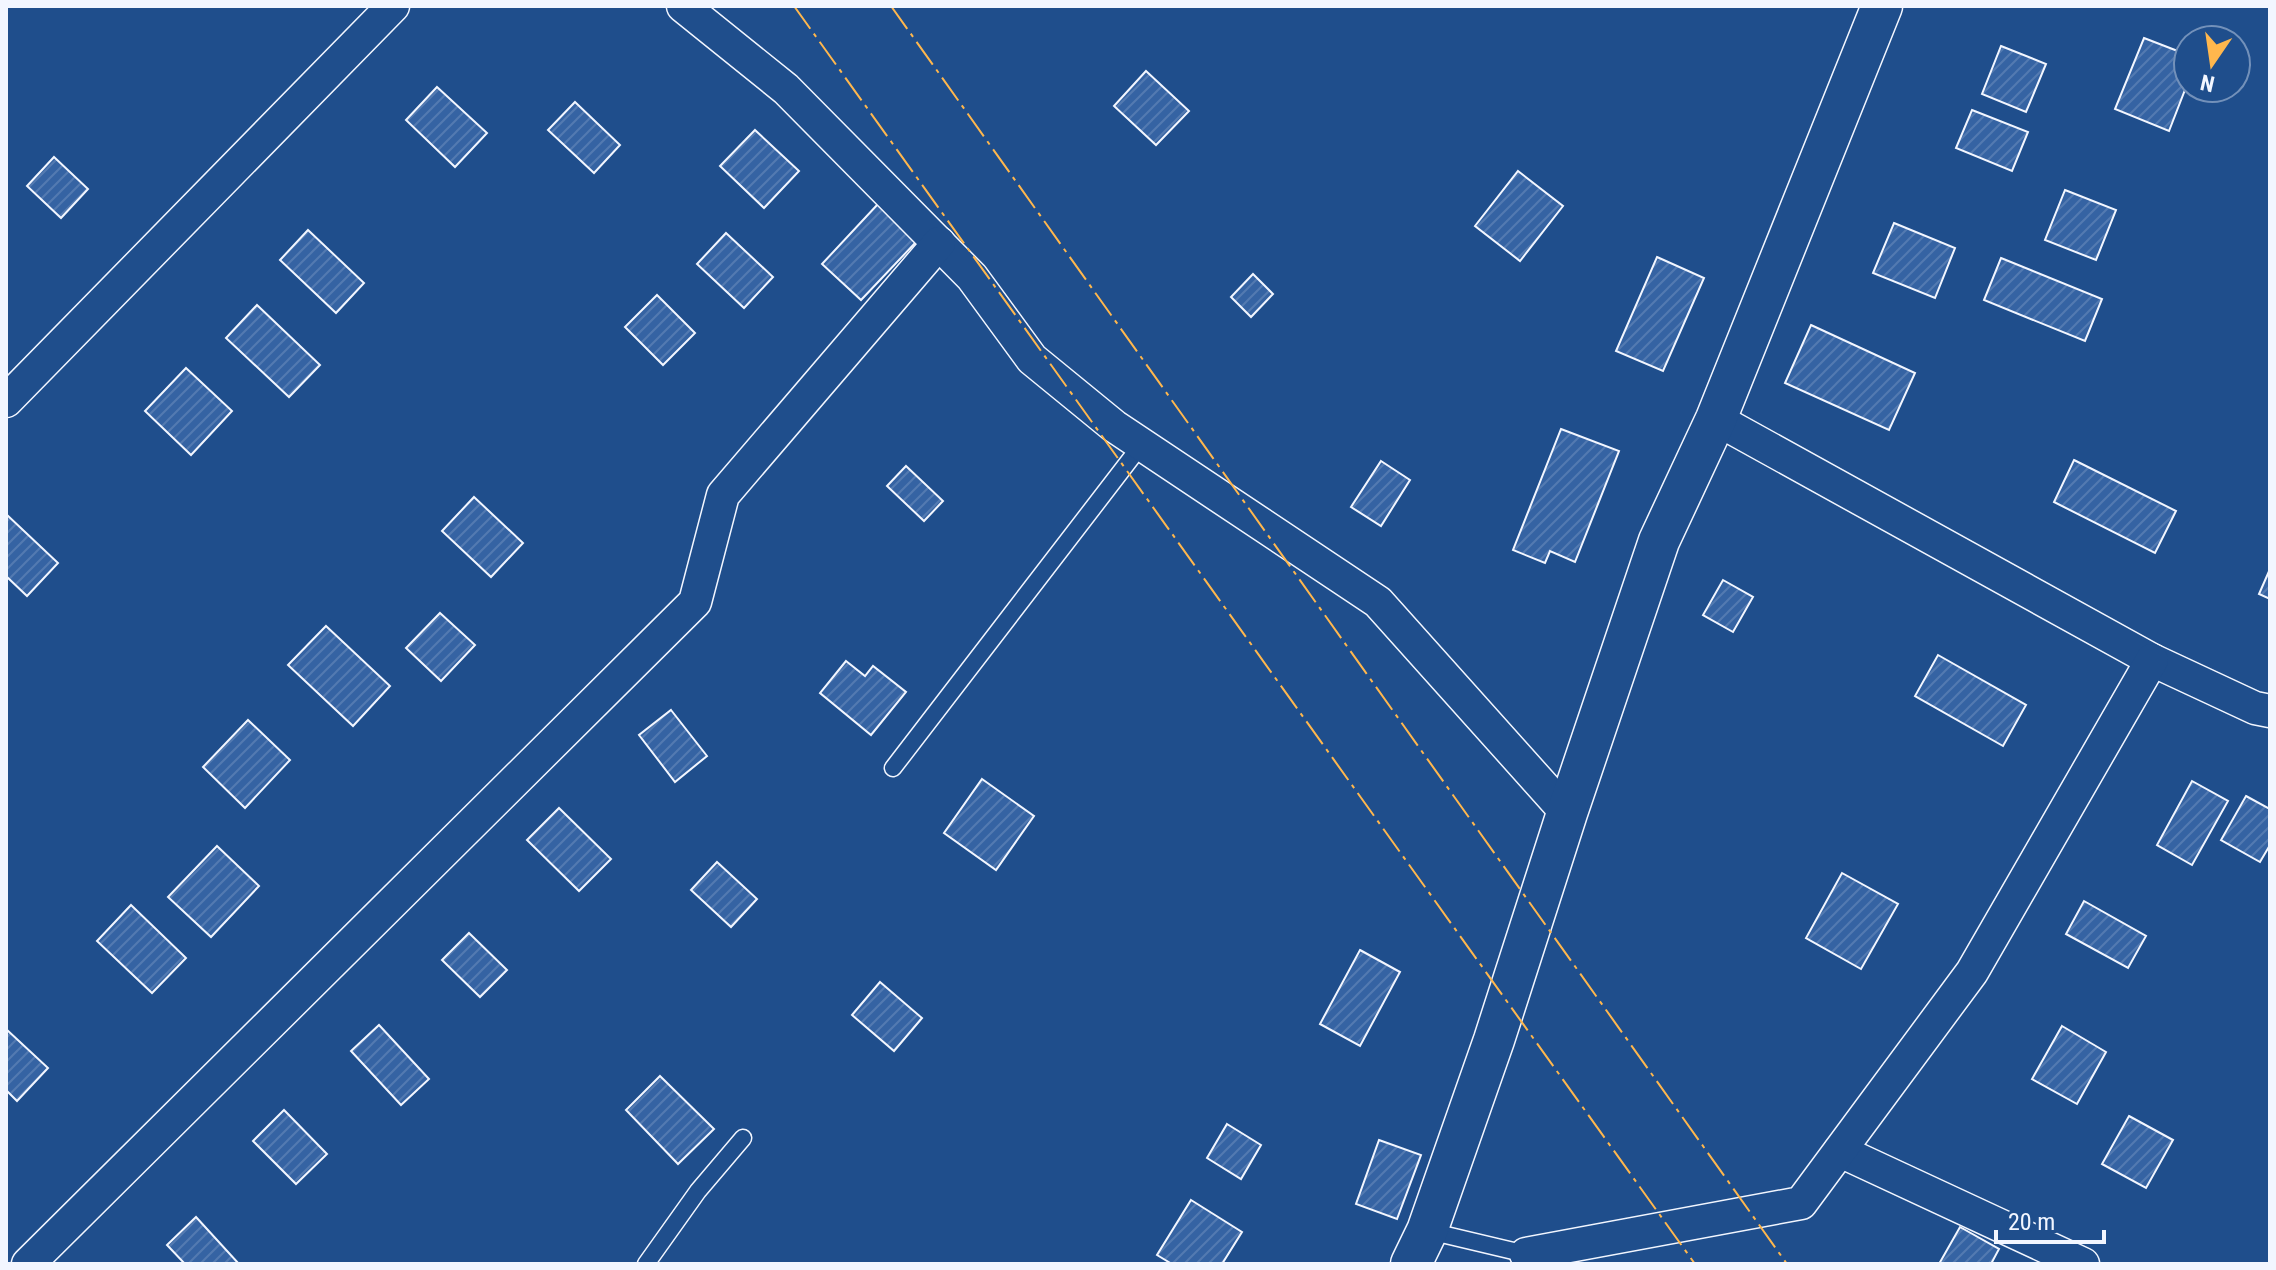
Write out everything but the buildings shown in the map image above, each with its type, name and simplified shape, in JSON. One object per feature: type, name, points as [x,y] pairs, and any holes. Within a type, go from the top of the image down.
[{"type":"street","points":[[6,401],[393,6]]},
{"type":"street","points":[[683,6],[786,89],[939,243],[972,277],[1032,359],[1114,426],[1378,602],[1567,813]]},
{"type":"street","points":[[1419,1247],[1494,1040],[1659,541],[1716,419],[1882,6]]},
{"type":"street","points":[[28,1264],[695,602],[723,495],[939,243]]},
{"type":"street","points":[[1716,419],[2152,660],[2255,708],[2270,711]]},
{"type":"street","points":[[1532,1259],[1801,1203],[1972,972],[2152,660]]},
{"type":"street","points":[[1840,1151],[2083,1264]]},
{"type":"lane","points":[[893,768],[1142,444]]},
{"type":"lane","points":[[646,1264],[698,1191],[743,1138]]},
{"type":"lane","points":[[1419,1247],[1532,1259]]},
{"type":"power","points":[[794,6],[1695,1264]]},
{"type":"power","points":[[891,6],[1787,1264]]}]
